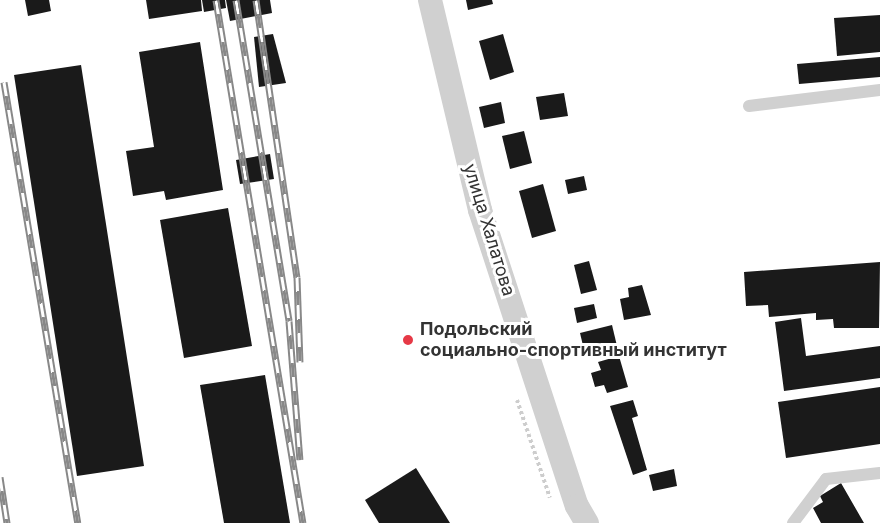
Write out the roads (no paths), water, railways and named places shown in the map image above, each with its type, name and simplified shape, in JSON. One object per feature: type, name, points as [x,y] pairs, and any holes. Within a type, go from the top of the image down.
[{"type":"street","name":"улица Халатова","points":[[430,0],[480,210],[577,507],[587,523]]},
{"type":"lane","points":[[749,106],[880,90]]},
{"type":"lane","points":[[793,523],[826,480],[880,473]]},
{"type":"railway","points":[[216,0],[303,523]]},
{"type":"railway","points":[[236,0],[289,321],[300,460]]},
{"type":"railway","points":[[256,0],[297,277],[300,362]]},
{"type":"railway","points":[[4,82],[78,523]]},
{"type":"railway","points":[[0,477],[7,523]]},
{"type":"place","name":"Подольский социально-спортивный институт","points":[[408,340]]}]
